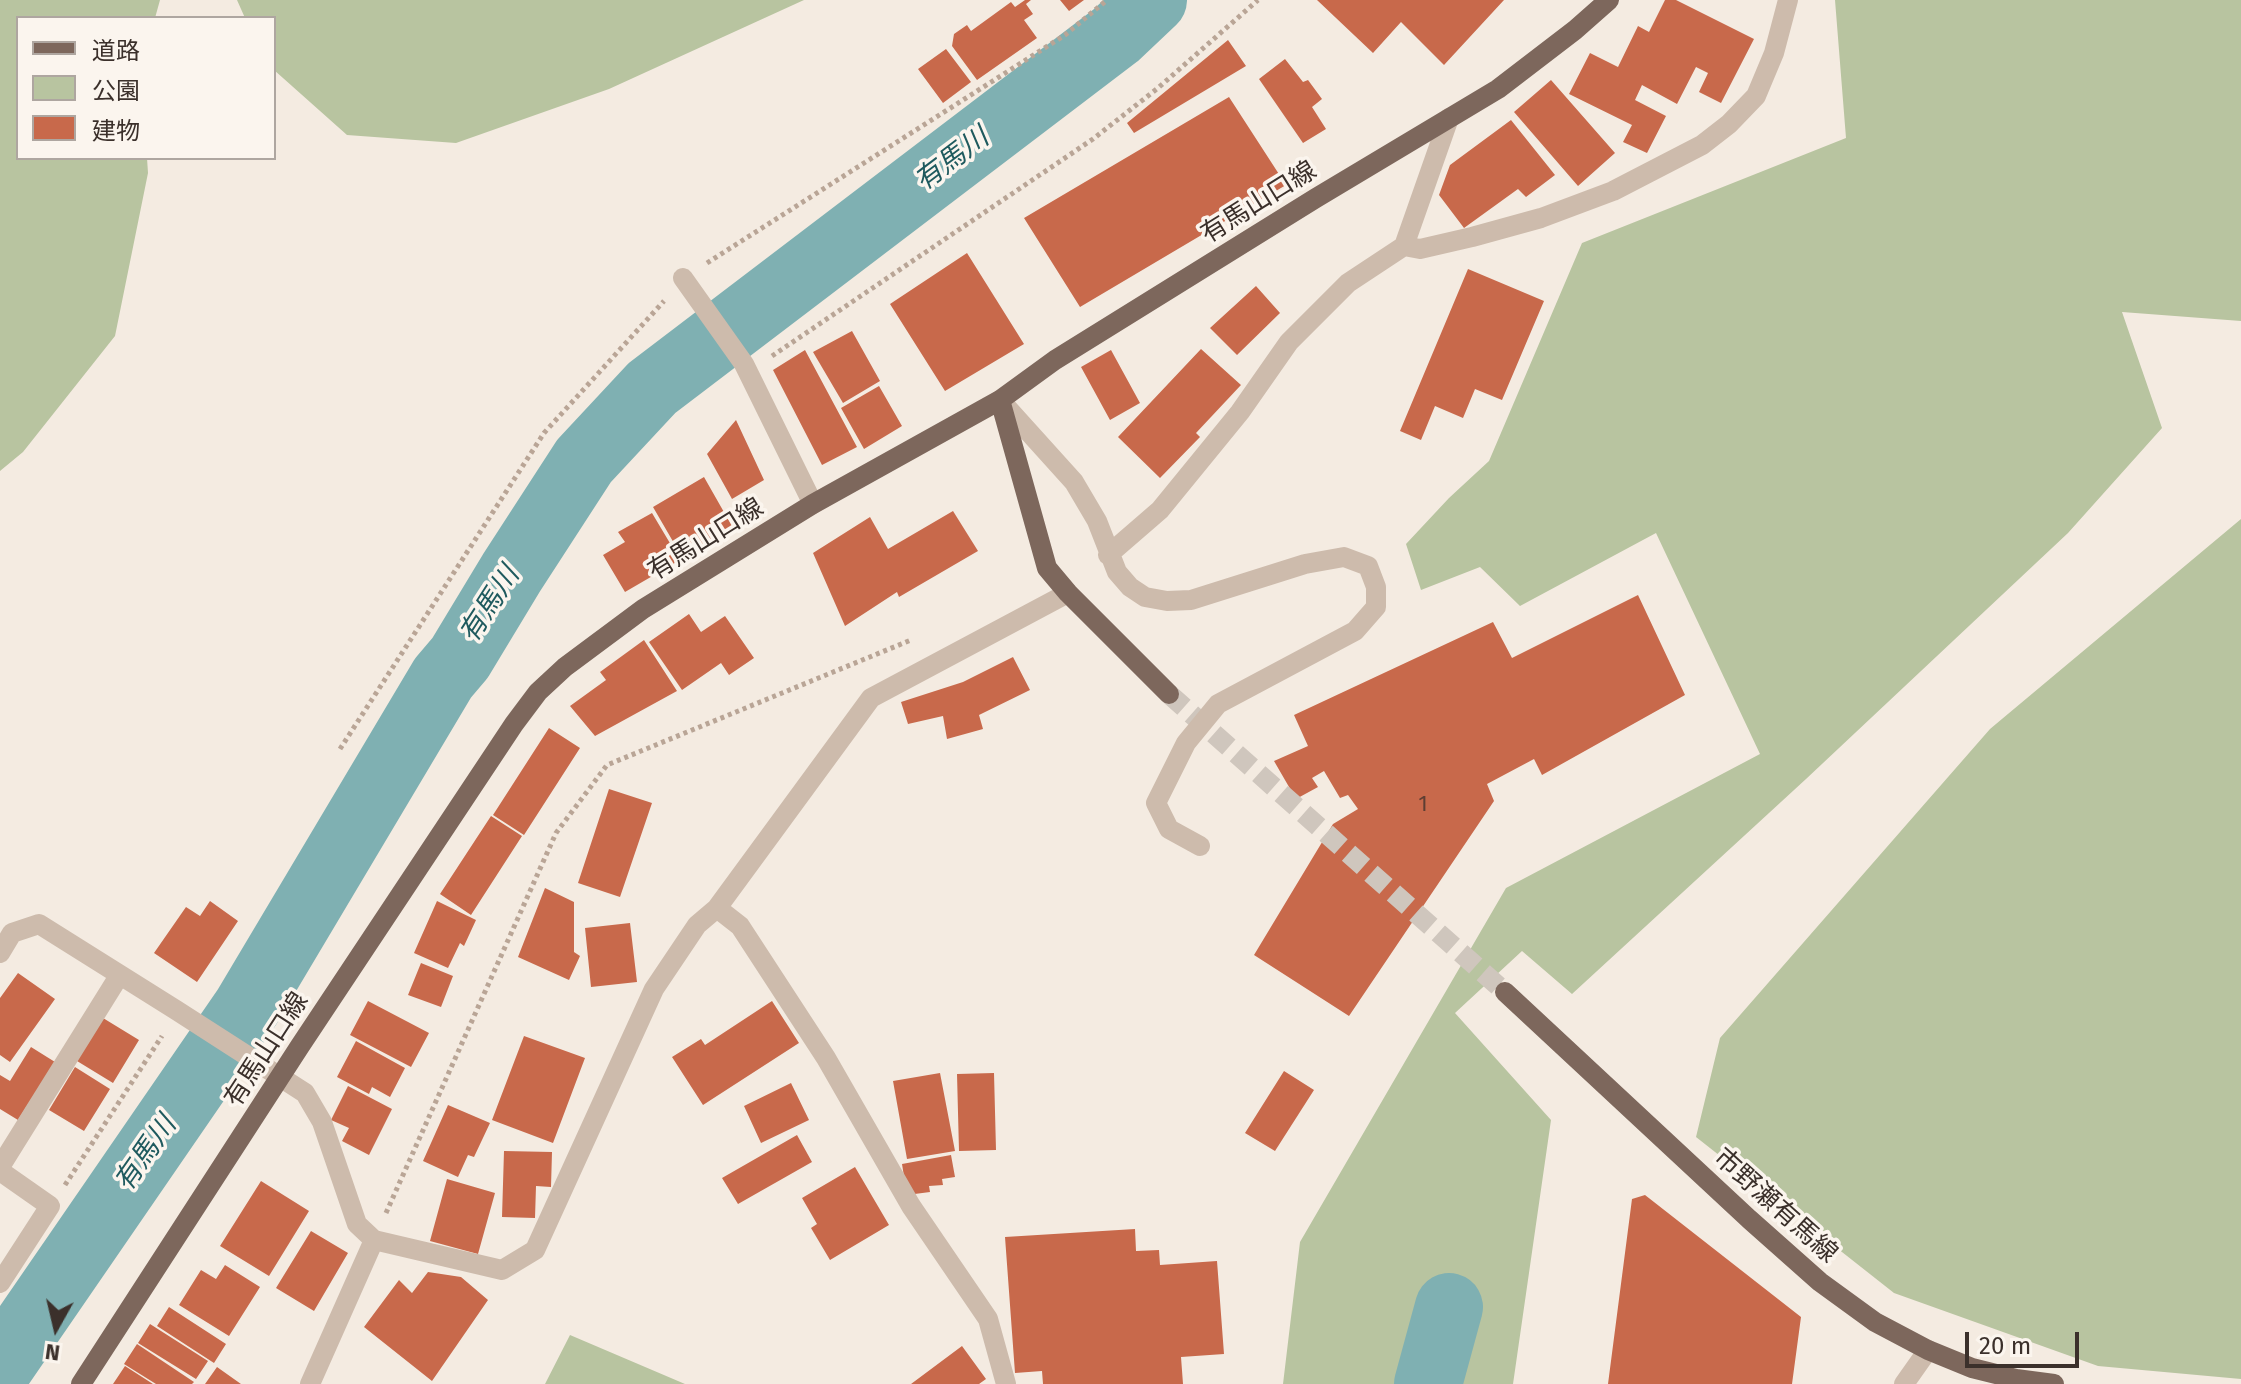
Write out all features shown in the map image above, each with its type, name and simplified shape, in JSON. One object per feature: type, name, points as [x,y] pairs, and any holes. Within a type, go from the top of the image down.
[{"type":"main road","name":"有馬山口線","points":[[81,1384],[280,1077],[538,692],[565,667],[643,609],[813,504],[1000,400],[1068,352],[1498,89],[1609,0]]},
{"type":"main road","points":[[1000,400],[1047,568],[1169,694]]},
{"type":"main road","name":"市野瀬有馬線","points":[[1505,992],[1820,1282],[1875,1322],[1928,1350],[1972,1368],[2054,1384]]},
{"type":"street","points":[[1404,246],[1420,249],[1541,218],[1613,191],[1702,145],[1729,124],[1756,96],[1774,53],[1788,0]]},
{"type":"street","points":[[1108,555],[1160,510],[1240,412],[1289,342],[1348,283],[1404,246],[1449,118]]},
{"type":"street","points":[[686,283],[746,368],[813,504]]},
{"type":"street","points":[[1000,400],[1074,482],[1097,521],[1108,555],[1130,587],[1145,597],[1167,601],[1191,600],[1305,564],[1344,557],[1368,566],[1376,587],[1376,607],[1355,631],[1218,704],[1186,743],[1156,803],[1169,829],[1200,846]]},
{"type":"street","points":[[0,953],[12,933],[39,924],[305,1093],[322,1122],[357,1224],[374,1240],[502,1270],[535,1250],[654,989],[697,925],[717,908],[871,698],[1068,593]]},
{"type":"street","points":[[717,908],[740,926],[826,1058],[911,1206],[988,1319],[1006,1384]]},
{"type":"street","points":[[0,1283],[50,1206],[0,1169],[119,976]]},
{"type":"street","points":[[310,1384],[374,1240]]},
{"type":"street","points":[[1904,1384],[1928,1350]]},
{"type":"path","points":[[746,368],[1093,139],[1158,88],[1258,0]]},
{"type":"path","points":[[374,1240],[556,833],[607,765],[913,640]]},
{"type":"path","points":[[50,1206],[180,1014]]},
{"type":"green space","points":[[0,0],[160,0],[156,16],[16,16],[16,160],[147,160],[148,173],[115,336],[23,452],[0,471]]},
{"type":"green space","points":[[237,0],[804,0],[609,89],[456,143],[347,135],[276,72],[276,16],[244,16]]},
{"type":"green space","points":[[1835,0],[2241,0],[2241,321],[2122,312],[2162,428],[2068,533],[1572,994],[1522,951],[1455,1013],[1551,1120],[1513,1384],[1283,1384],[1300,1242],[1506,888],[1760,754],[1656,533],[1520,606],[1480,567],[1421,590],[1406,544],[1489,461],[1582,243],[1846,138]]},
{"type":"green space","points":[[2241,519],[2241,1379],[2098,1366],[1894,1293],[1696,1137],[1720,1038],[1990,729]]},
{"type":"green space","points":[[570,1335],[685,1384],[545,1384]]},
{"type":"building","points":[[1025,0],[1031,0],[1026,4],[1033,14],[1024,20],[1037,38],[977,80],[952,46],[954,34],[967,25],[971,31],[1011,2],[1015,7]]},
{"type":"building","points":[[1060,0],[1084,0],[1069,11]]},
{"type":"building","points":[[1317,0],[1504,0],[1444,65],[1401,22],[1373,53]]},
{"type":"building","points":[[1665,0],[1676,0],[1754,39],[1721,103],[1699,92],[1708,73],[1696,67],[1677,104],[1642,85],[1635,100],[1666,116],[1647,153],[1623,142],[1632,125],[1569,94],[1590,53],[1618,67],[1638,26],[1649,32]]},
{"type":"building","points":[[1228,40],[1246,66],[1134,133],[1127,123]]},
{"type":"building","points":[[946,49],[971,82],[943,103],[918,69]]},
{"type":"building","points":[[1285,59],[1303,82],[1308,80],[1322,99],[1312,107],[1326,129],[1303,143],[1259,79]]},
{"type":"building","points":[[1551,80],[1615,153],[1578,186],[1514,112]]},
{"type":"building","points":[[1229,97],[1286,185],[1080,307],[1024,218]]},
{"type":"building","points":[[1511,120],[1555,175],[1526,197],[1518,189],[1464,228],[1439,195],[1450,165]]},
{"type":"building","points":[[967,253],[1024,344],[945,391],[890,304]]},
{"type":"building","points":[[1468,269],[1544,301],[1502,400],[1475,389],[1463,418],[1435,406],[1421,440],[1400,431]]},
{"type":"building","points":[[1256,286],[1280,313],[1237,355],[1210,328]]},
{"type":"building","points":[[852,331],[880,381],[843,403],[813,352]]},
{"type":"building","points":[[1201,349],[1241,385],[1196,433],[1200,437],[1160,478],[1118,437]]},
{"type":"building","points":[[805,350],[857,447],[822,465],[773,370]]},
{"type":"building","points":[[1111,350],[1140,403],[1110,420],[1081,367]]},
{"type":"building","points":[[879,386],[902,426],[864,449],[841,408]]},
{"type":"building","points":[[736,420],[764,480],[732,499],[707,454]]},
{"type":"building","points":[[704,477],[733,528],[682,557],[653,507]]},
{"type":"building","points":[[953,511],[978,551],[899,597],[897,592],[845,626],[813,553],[870,517],[888,549]]},
{"type":"building","points":[[652,513],[680,560],[625,592],[603,555],[625,542],[618,532]]},
{"type":"building","points":[[1638,595],[1685,695],[1542,775],[1534,759],[1487,784],[1494,801],[1349,1016],[1254,955],[1333,824],[1358,809],[1348,795],[1340,798],[1324,771],[1312,778],[1318,787],[1296,799],[1274,761],[1308,746],[1294,715],[1493,622],[1512,658]]},
{"type":"building","points":[[689,614],[701,632],[725,616],[754,658],[729,675],[721,663],[682,690],[649,642]]},
{"type":"building","points":[[644,640],[677,691],[595,736],[570,706],[606,680],[600,672]]},
{"type":"building","points":[[1013,657],[1030,690],[979,715],[983,729],[947,739],[943,716],[908,724],[901,702],[963,682]]},
{"type":"building","points":[[549,728],[580,748],[524,835],[493,815]]},
{"type":"building","points":[[609,789],[652,803],[620,897],[578,883]]},
{"type":"building","points":[[491,816],[522,836],[471,915],[440,894]]},
{"type":"building","points":[[545,888],[574,902],[574,952],[580,956],[569,980],[518,957]]},
{"type":"building","points":[[210,901],[238,921],[197,982],[154,953],[186,907],[200,916]]},
{"type":"building","points":[[437,901],[476,920],[464,946],[460,943],[448,968],[414,953]]},
{"type":"building","points":[[630,923],[637,982],[591,987],[585,928]]},
{"type":"building","points":[[421,963],[453,976],[441,1007],[408,995]]},
{"type":"building","points":[[18,973],[55,999],[10,1062],[0,1055],[0,998]]},
{"type":"building","points":[[368,1001],[429,1033],[411,1067],[350,1035]]},
{"type":"building","points":[[772,1001],[799,1043],[703,1105],[672,1057],[701,1039],[705,1045]]},
{"type":"building","points":[[103,1018],[139,1040],[113,1083],[77,1061]]},
{"type":"building","points":[[524,1036],[585,1058],[553,1143],[492,1120]]},
{"type":"building","points":[[356,1041],[405,1068],[390,1097],[372,1087],[369,1094],[337,1077]]},
{"type":"building","points":[[31,1047],[55,1062],[18,1120],[0,1109],[0,1075],[10,1081]]},
{"type":"building","points":[[75,1067],[110,1089],[84,1131],[49,1110]]},
{"type":"building","points":[[1284,1071],[1314,1090],[1275,1151],[1245,1133]]},
{"type":"building","points":[[940,1073],[955,1151],[907,1159],[893,1081]]},
{"type":"building","points":[[994,1073],[996,1150],[959,1151],[957,1074]]},
{"type":"building","points":[[791,1083],[809,1120],[761,1143],[744,1106]]},
{"type":"building","points":[[348,1086],[392,1109],[369,1155],[342,1141],[349,1128],[331,1120]]},
{"type":"building","points":[[448,1105],[490,1123],[474,1157],[468,1155],[458,1177],[423,1161]]},
{"type":"building","points":[[797,1135],[812,1162],[738,1204],[722,1178]]},
{"type":"building","points":[[504,1151],[552,1152],[551,1187],[536,1186],[535,1218],[502,1217]]},
{"type":"building","points":[[951,1155],[955,1177],[942,1179],[943,1185],[929,1186],[930,1192],[907,1195],[902,1164]]},
{"type":"building","points":[[855,1167],[889,1225],[830,1260],[811,1228],[817,1224],[802,1198]]},
{"type":"building","points":[[447,1179],[495,1193],[478,1254],[430,1241]]},
{"type":"building","points":[[261,1181],[309,1211],[269,1276],[220,1246]]},
{"type":"building","points":[[1645,1195],[1801,1317],[1792,1384],[1608,1384],[1632,1199]]},
{"type":"building","points":[[1135,1229],[1136,1251],[1159,1250],[1160,1265],[1217,1261],[1224,1354],[1181,1357],[1183,1384],[1043,1384],[1042,1371],[1015,1373],[1005,1237]]},
{"type":"building","points":[[311,1231],[348,1253],[314,1311],[276,1288]]},
{"type":"building","points":[[225,1265],[260,1287],[229,1336],[179,1305],[201,1270],[216,1279]]},
{"type":"building","points":[[428,1272],[461,1277],[488,1300],[432,1381],[364,1327],[399,1280],[412,1293]]},
{"type":"building","points":[[169,1307],[226,1344],[214,1363],[157,1326]]},
{"type":"building","points":[[150,1324],[208,1361],[196,1379],[138,1343]]},
{"type":"building","points":[[137,1344],[194,1382],[156,1384],[124,1364]]},
{"type":"building","points":[[962,1346],[986,1379],[979,1384],[911,1384]]},
{"type":"building","points":[[125,1366],[153,1384],[113,1384]]},
{"type":"building","points":[[217,1367],[241,1384],[205,1384]]},
{"type":"waterway","name":"有馬川","points":[[0,1366],[247,1007],[443,678],[460,658],[584,461],[652,388],[1116,35],[1153,0]]},
{"type":"waterway","points":[[1428,1384],[1449,1307]]},
{"type":"tunnel","points":[[1169,694],[1505,992]]}]
